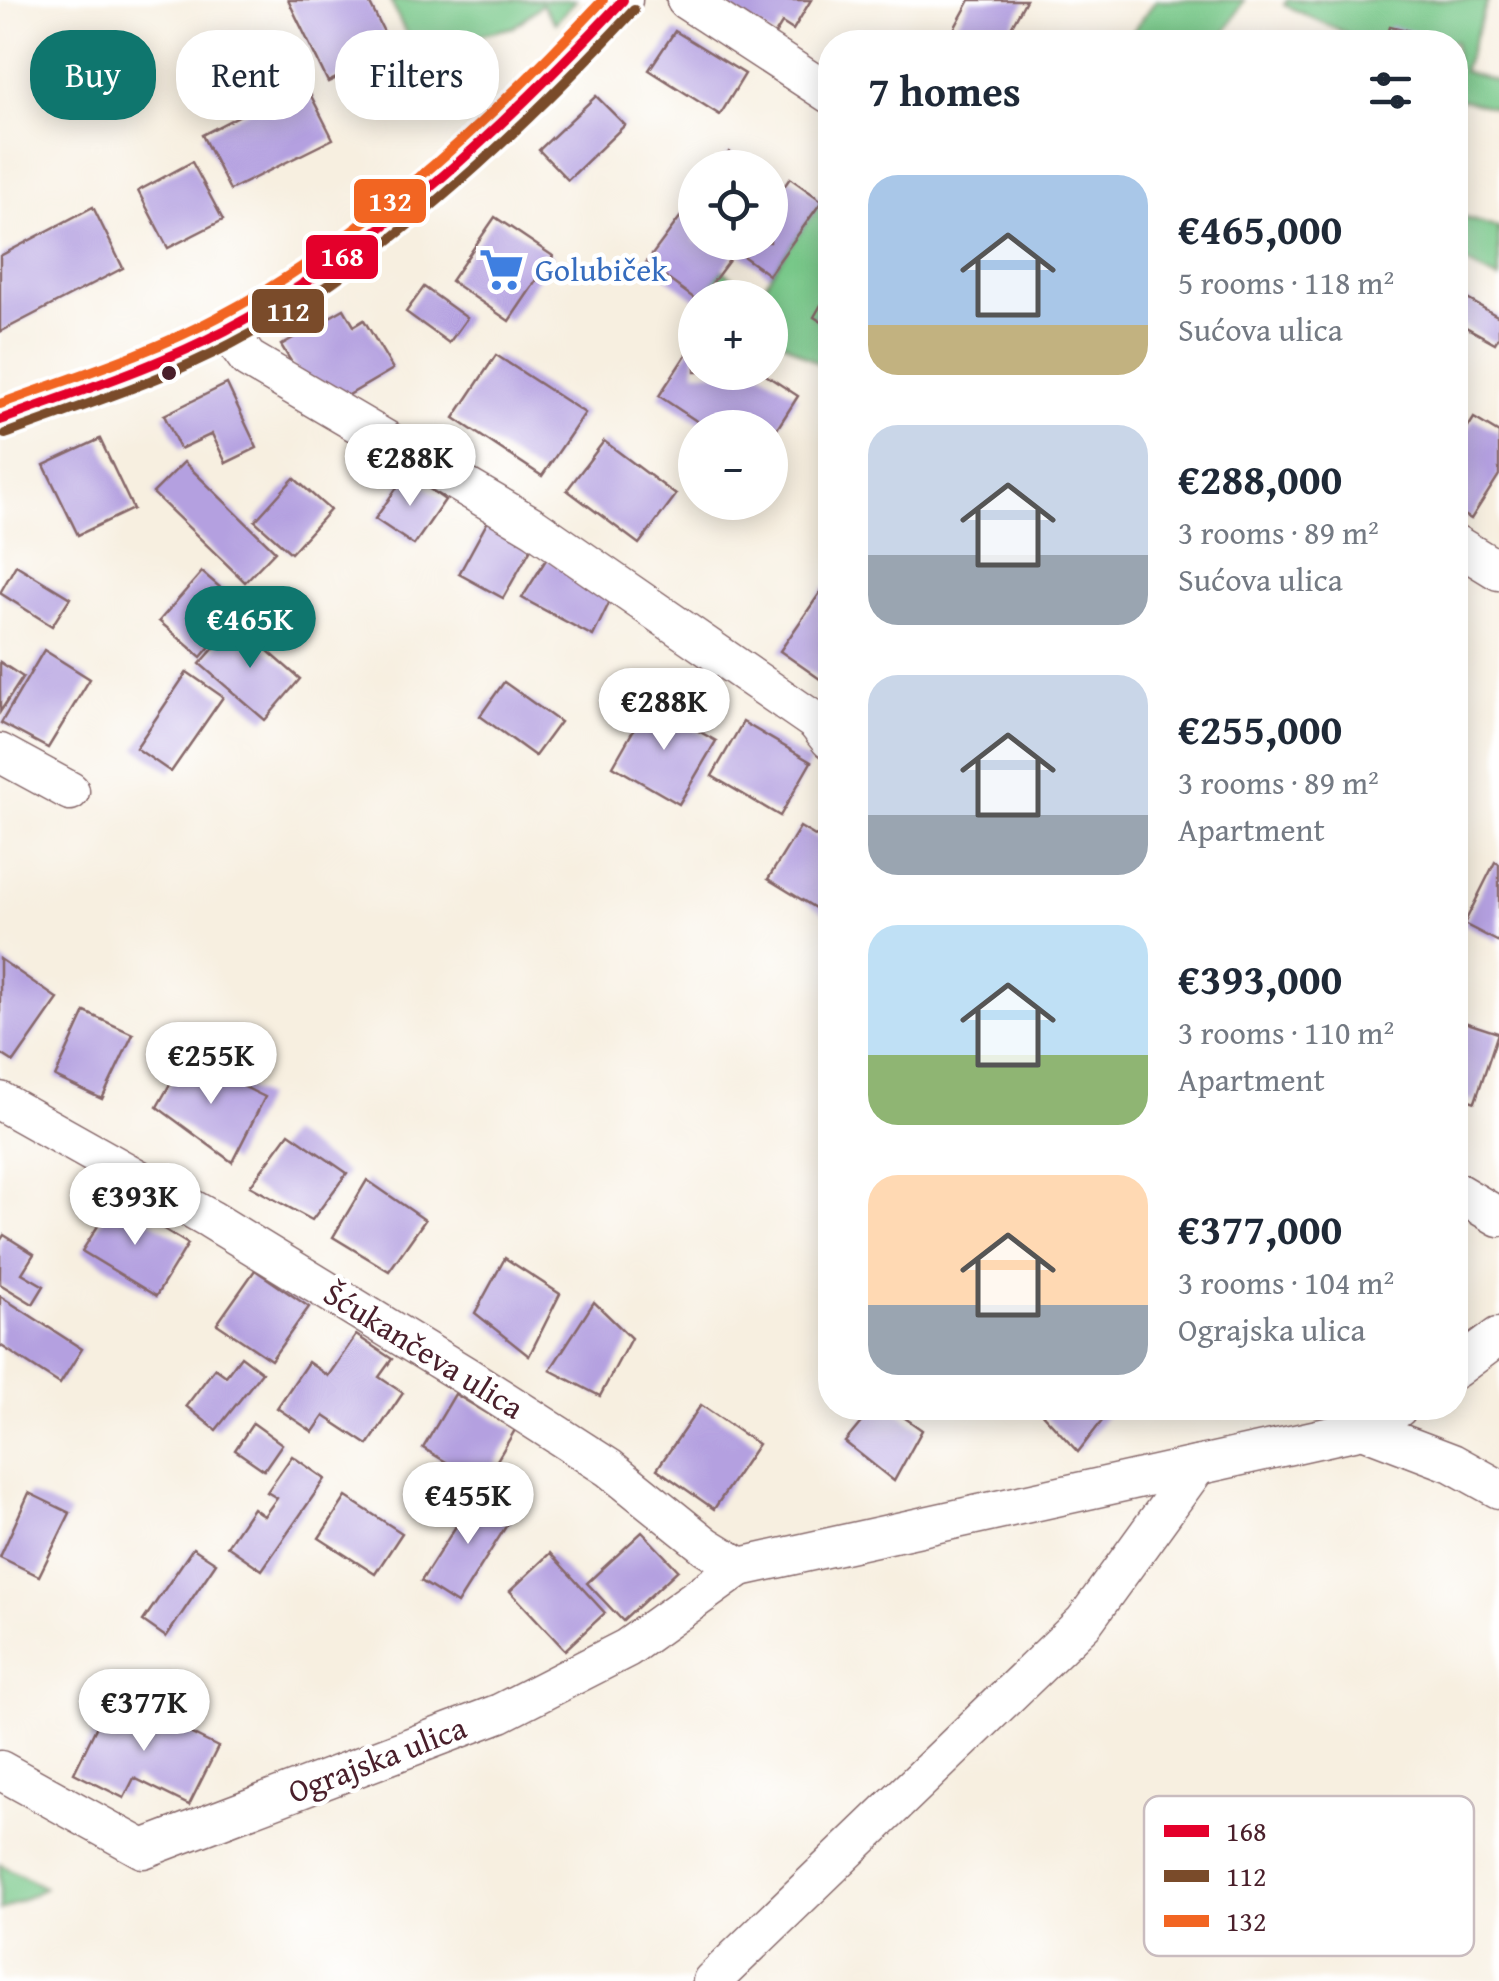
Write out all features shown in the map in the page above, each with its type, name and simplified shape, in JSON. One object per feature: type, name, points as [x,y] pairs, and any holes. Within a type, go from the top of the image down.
[{"type":"street","points":[[0,420],[171,356],[227,330],[305,281],[466,159],[556,74],[623,0]]},
{"type":"street","points":[[686,0],[818,86]]},
{"type":"street","points":[[227,330],[248,359],[534,527],[818,725]]},
{"type":"street","points":[[1468,552],[1499,571]]},
{"type":"street","points":[[0,753],[70,791]]},
{"type":"street","name":"Šćukančeva ulica","points":[[0,1102],[210,1218],[466,1376],[609,1468],[706,1546],[740,1566]]},
{"type":"street","points":[[1468,1199],[1499,1217]]},
{"type":"street","points":[[1468,1359],[1499,1338]]},
{"type":"street","points":[[740,1566],[1362,1429],[1377,1420]]},
{"type":"street","points":[[1362,1429],[1452,1462],[1499,1490]]},
{"type":"street","points":[[712,1981],[1084,1622],[1197,1466]]},
{"type":"street","name":"Ograjska ulica","points":[[0,1770],[143,1849],[500,1713],[626,1648],[740,1566]]},
{"type":"green space","points":[[390,0],[576,0],[555,23],[542,4],[514,27],[499,30],[404,30]]},
{"type":"green space","points":[[1156,0],[1244,0],[1227,30],[1134,30]]},
{"type":"green space","points":[[1287,0],[1488,0],[1468,57],[1468,30],[1339,30],[1284,5]]},
{"type":"green space","points":[[1468,73],[1499,82],[1499,109],[1468,101]]},
{"type":"green space","points":[[818,206],[818,310],[814,317],[818,320],[818,364],[788,345],[788,280],[768,280],[780,260],[788,260],[788,249]]},
{"type":"green space","points":[[1468,219],[1499,228],[1499,280],[1468,264]]},
{"type":"green space","points":[[722,270],[736,280],[714,280]]},
{"type":"green space","points":[[0,1864],[45,1888],[0,1911]]},
{"type":"building","points":[[288,0],[368,0],[383,30],[335,30],[335,79],[328,82],[315,55],[315,30],[303,30]]},
{"type":"building","points":[[713,0],[811,0],[793,30],[782,23],[774,36]]},
{"type":"building","points":[[970,0],[1026,0],[1010,30],[954,30]]},
{"type":"building","points":[[675,31],[745,74],[720,115],[649,70]]},
{"type":"building","points":[[596,96],[625,125],[568,180],[539,150]]},
{"type":"building","points":[[315,104],[333,139],[230,190],[202,135],[231,120],[315,120]]},
{"type":"building","points":[[192,162],[223,220],[168,248],[138,191]]},
{"type":"building","points":[[790,178],[818,198],[818,207],[788,248]]},
{"type":"building","points":[[93,207],[123,268],[0,332],[0,256]]},
{"type":"building","name":"Golubiček","points":[[495,217],[553,256],[509,321],[451,281]]},
{"type":"building","points":[[678,220],[678,260],[729,260],[714,280],[678,280],[678,287],[646,263]]},
{"type":"building","points":[[748,260],[780,260],[769,275]]},
{"type":"building","points":[[424,287],[467,318],[449,343],[406,312]]},
{"type":"building","points":[[1468,299],[1499,317],[1495,343],[1468,328]]},
{"type":"building","points":[[344,309],[354,326],[364,320],[393,369],[347,396],[298,373],[281,345]]},
{"type":"building","points":[[496,355],[585,413],[542,476],[454,418]]},
{"type":"building","points":[[678,367],[678,390],[788,390],[798,396],[788,412],[680,410],[659,396]]},
{"type":"building","points":[[227,384],[257,448],[226,463],[212,434],[180,449],[164,415]]},
{"type":"building","points":[[1474,418],[1499,433],[1499,475],[1471,519],[1468,517],[1468,427]]},
{"type":"building","points":[[100,439],[133,509],[78,535],[44,465]]},
{"type":"building","points":[[604,441],[676,495],[639,544],[567,490]]},
{"type":"building","points":[[184,462],[275,551],[245,582],[153,493]]},
{"type":"building","points":[[407,473],[445,500],[414,545],[375,519]]},
{"type":"building","points":[[294,478],[330,510],[291,553],[255,521]]},
{"type":"building","points":[[488,521],[533,545],[503,598],[459,574]]},
{"type":"building","points":[[547,558],[612,597],[593,636],[522,598]]},
{"type":"building","points":[[16,565],[70,598],[52,626],[0,593]]},
{"type":"building","points":[[202,572],[243,607],[201,657],[159,621]]},
{"type":"building","points":[[818,596],[818,678],[780,651]]},
{"type":"building","points":[[236,623],[300,679],[265,720],[200,664]]},
{"type":"building","points":[[44,650],[90,679],[48,748],[1,723]]},
{"type":"building","points":[[0,662],[23,677],[0,712]]},
{"type":"building","points":[[187,672],[223,697],[171,772],[136,748]]},
{"type":"building","points":[[504,682],[560,722],[535,756],[480,716]]},
{"type":"building","points":[[649,703],[716,741],[679,804],[613,766]]},
{"type":"building","points":[[743,722],[811,762],[780,816],[712,776]]},
{"type":"building","points":[[800,827],[818,838],[818,910],[768,879]]},
{"type":"building","points":[[1495,862],[1499,864],[1499,942],[1468,926],[1468,916]]},
{"type":"building","points":[[0,959],[58,999],[14,1062],[0,1053]]},
{"type":"building","points":[[85,1012],[133,1034],[102,1099],[55,1077]]},
{"type":"building","points":[[1468,1023],[1498,1033],[1475,1102],[1468,1100]]},
{"type":"building","points":[[185,1058],[265,1097],[232,1162],[157,1107]]},
{"type":"building","points":[[289,1133],[347,1173],[312,1220],[250,1186]]},
{"type":"building","points":[[367,1180],[425,1220],[389,1271],[333,1237]]},
{"type":"building","points":[[115,1199],[188,1244],[156,1296],[82,1251]]},
{"type":"building","points":[[4,1235],[34,1254],[22,1273],[44,1286],[33,1304],[0,1284],[0,1241]]},
{"type":"building","points":[[505,1258],[560,1294],[529,1356],[475,1313]]},
{"type":"building","points":[[255,1270],[309,1307],[271,1360],[217,1324]]},
{"type":"building","points":[[0,1296],[82,1349],[60,1384],[0,1345]]},
{"type":"building","points":[[594,1302],[631,1338],[600,1396],[550,1370]]},
{"type":"building","points":[[356,1335],[392,1359],[379,1377],[403,1393],[368,1445],[324,1416],[313,1432],[277,1408],[308,1362],[328,1376]]},
{"type":"building","points":[[241,1356],[262,1372],[216,1430],[186,1406],[215,1368],[226,1376]]},
{"type":"building","points":[[455,1394],[515,1430],[483,1484],[423,1448]]},
{"type":"building","points":[[701,1405],[758,1444],[714,1509],[657,1469]]},
{"type":"building","points":[[863,1420],[908,1420],[922,1430],[894,1481],[845,1442]]},
{"type":"building","points":[[1048,1420],[1103,1420],[1078,1452]]},
{"type":"building","points":[[253,1423],[282,1444],[264,1470],[235,1450]]},
{"type":"building","points":[[292,1456],[325,1479],[262,1570],[227,1546],[253,1508],[264,1516],[277,1498],[267,1492]]},
{"type":"building","points":[[479,1490],[515,1512],[457,1604],[421,1581]]},
{"type":"building","points":[[29,1493],[70,1513],[39,1576],[0,1557]]},
{"type":"building","points":[[346,1497],[402,1533],[375,1574],[319,1538]]},
{"type":"building","points":[[642,1532],[678,1570],[623,1621],[587,1583]]},
{"type":"building","points":[[193,1548],[216,1563],[166,1637],[143,1621]]},
{"type":"building","points":[[550,1553],[605,1613],[565,1650],[510,1591]]},
{"type":"building","points":[[112,1695],[218,1747],[189,1805],[134,1778],[124,1798],[74,1773]]},
{"type":"transit line","name":"132","points":[[0,404],[192,330],[322,253],[471,132],[603,0]]},
{"type":"transit line","name":"168","points":[[0,420],[199,344],[280,299],[334,263],[487,137],[623,0]]},
{"type":"transit line","name":"112","points":[[5,434],[204,358],[286,313],[341,276],[394,237],[496,149],[634,10]]},
{"type":"place","name":"Golubiček","points":[[502,269]]}]
